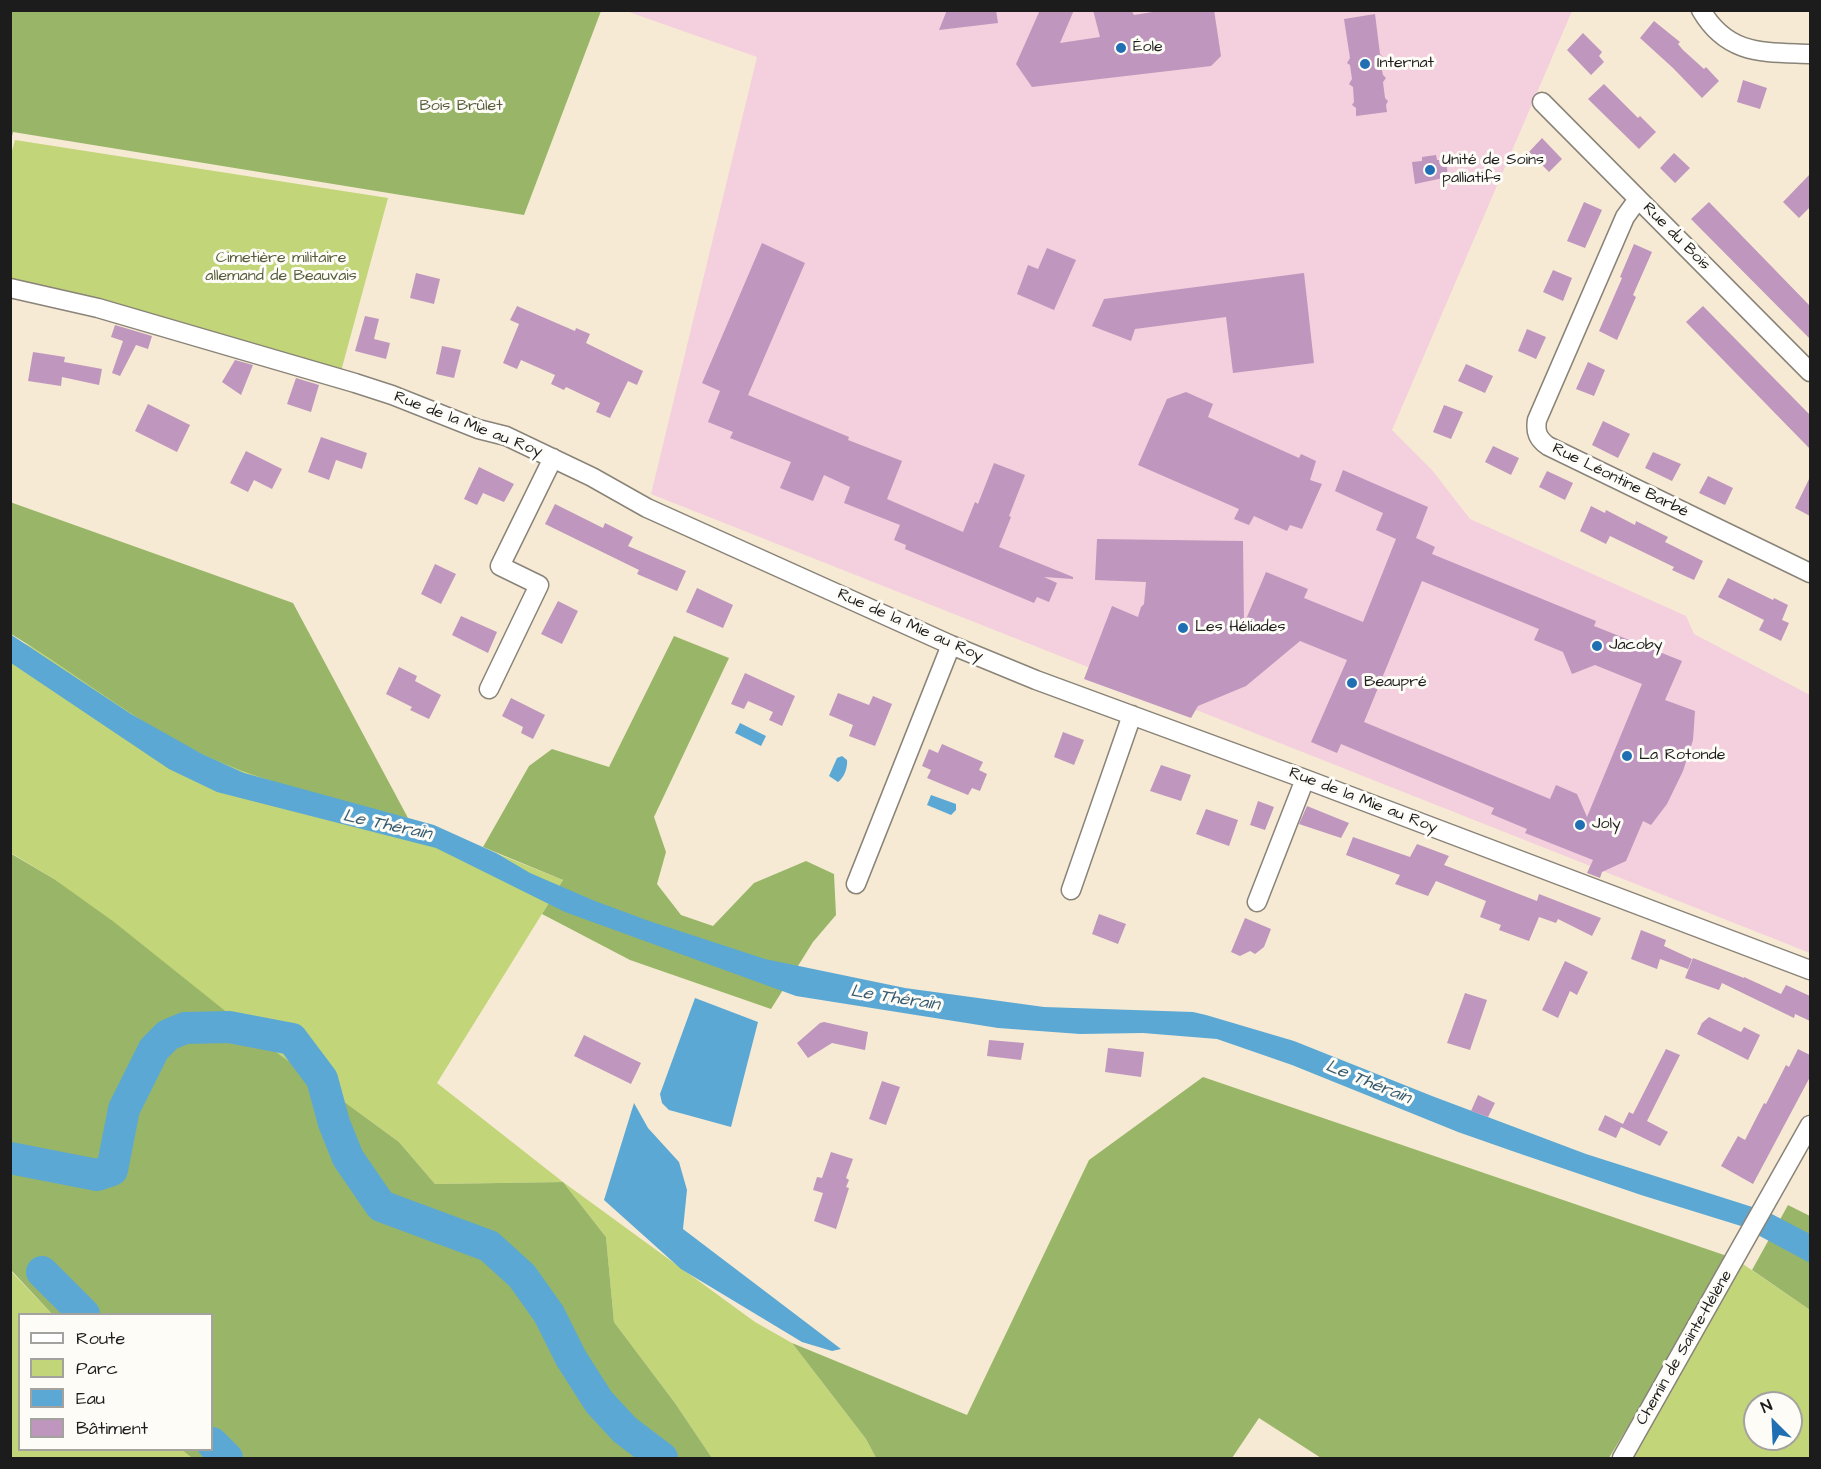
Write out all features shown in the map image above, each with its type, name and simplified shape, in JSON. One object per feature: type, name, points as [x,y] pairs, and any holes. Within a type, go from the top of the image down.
[{"type":"street","points":[[1701,10],[1720,34],[1735,44],[1765,52],[1810,54]]},
{"type":"street","name":"Rue du Bois","points":[[1542,102],[1810,372]]},
{"type":"street","name":"Rue Léontine Barbé","points":[[1638,199],[1625,217],[1537,420],[1539,438],[1548,446],[1810,573]]},
{"type":"street","name":"Rue de la Mie au Roy","points":[[10,288],[98,308],[374,389],[478,429],[506,436],[647,508],[951,645],[1036,680],[1810,970]]},
{"type":"street","points":[[489,689],[539,585],[500,566],[553,458]]},
{"type":"street","points":[[856,884],[951,645]]},
{"type":"street","points":[[1071,890],[1132,715]]},
{"type":"street","points":[[1257,902],[1305,779]]},
{"type":"street","name":"Chemin de Sainte-Hélène","points":[[1622,1458],[1810,1125]]},
{"type":"shaded area","points":[[626,11],[1572,11],[1392,430],[1432,470],[1470,519],[1686,616],[1694,634],[1810,695],[1810,953],[651,494],[757,57]]},
{"type":"green space","name":"Bois Brûlet","points":[[11,10],[601,11],[524,215],[13,132],[11,140]]},
{"type":"green space","name":"Cimetière militaire allemand de Beauvais","points":[[15,140],[388,198],[340,375],[11,278],[10,158]]},
{"type":"green space","points":[[10,502],[293,603],[408,818],[279,783],[204,755],[154,728],[11,634]]},
{"type":"green space","points":[[674,636],[729,658],[654,817],[666,852],[657,884],[681,915],[713,926],[754,883],[806,861],[834,874],[836,915],[813,942],[771,1009],[630,960],[542,914],[563,880],[483,847],[529,766],[552,749],[609,767]]},
{"type":"green space","points":[[10,637],[408,818],[563,880],[437,1083],[563,1182],[435,1184],[399,1142],[279,1054],[54,879],[11,853]]},
{"type":"green space","points":[[10,853],[54,879],[114,922],[279,1054],[399,1142],[435,1184],[563,1182],[606,1237],[614,1322],[675,1403],[712,1458],[192,1458],[183,1451],[213,1451],[213,1313],[51,1313],[11,1270]]},
{"type":"green space","points":[[1203,1077],[1730,1257],[1609,1458],[1321,1458],[1259,1418],[1232,1458],[876,1458],[866,1439],[792,1343],[967,1415],[1089,1160]]},
{"type":"green space","points":[[563,1182],[755,1322],[792,1343],[866,1439],[876,1458],[712,1458],[675,1403],[614,1322],[606,1237]]},
{"type":"green space","points":[[1788,1205],[1810,1216],[1810,1310],[1752,1270]]},
{"type":"green space","points":[[1737,1260],[1810,1310],[1810,1458],[1625,1458]]},
{"type":"green space","points":[[10,1270],[51,1313],[18,1313],[18,1451],[183,1451],[192,1458],[11,1458]]},
{"type":"water","name":"Le Thérain","points":[[10,634],[131,714],[202,754],[244,773],[434,825],[496,853],[530,873],[649,921],[765,959],[905,988],[1044,1007],[1193,1012],[1206,1015],[1294,1041],[1586,1154],[1768,1212],[1810,1234],[1810,1263],[1741,1226],[1641,1195],[1458,1132],[1292,1065],[1217,1039],[1143,1033],[1080,1034],[998,1028],[796,996],[565,912],[436,848],[217,792],[169,769],[11,663]]},
{"type":"water","points":[[740,723],[766,736],[761,746],[735,733]]},
{"type":"water","points":[[842,756],[847,760],[847,766],[838,782],[829,776],[837,758]]},
{"type":"water","points":[[931,795],[956,804],[956,810],[951,815],[927,805]]},
{"type":"water","points":[[695,998],[758,1022],[731,1127],[669,1110],[662,1103],[660,1094]]},
{"type":"water","points":[[634,1103],[648,1128],[679,1162],[687,1190],[683,1229],[841,1349],[832,1351],[802,1342],[681,1269],[604,1200]]},
{"type":"building","points":[[947,10],[996,10],[998,23],[939,30]]},
{"type":"building","name":"Éole","points":[[1040,10],[1074,10],[1060,43],[1100,37],[1093,10],[1131,10],[1134,15],[1165,10],[1214,10],[1221,56],[1211,66],[1032,87],[1016,64]]},
{"type":"building","name":"Internat","points":[[1375,14],[1380,54],[1383,57],[1380,61],[1383,75],[1386,78],[1383,82],[1385,98],[1388,101],[1387,112],[1356,116],[1356,108],[1352,105],[1354,102],[1353,87],[1349,84],[1352,79],[1350,65],[1347,63],[1350,58],[1344,19]]},
{"type":"building","points":[[1654,21],[1680,42],[1678,44],[1683,50],[1704,69],[1706,67],[1719,81],[1702,98],[1640,38]]},
{"type":"building","points":[[1583,33],[1602,52],[1599,56],[1604,62],[1591,75],[1567,50]]},
{"type":"building","points":[[1743,80],[1767,88],[1760,109],[1737,102]]},
{"type":"building","points":[[1604,84],[1638,118],[1640,116],[1656,132],[1639,149],[1588,99]]},
{"type":"building","points":[[1542,138],[1562,159],[1549,172],[1529,152]]},
{"type":"building","points":[[1674,153],[1690,168],[1675,183],[1660,168]]},
{"type":"building","name":"Unité de Soins palliatifs","points":[[1436,155],[1437,160],[1446,160],[1448,177],[1415,184],[1412,162],[1422,161],[1422,157]]},
{"type":"building","points":[[1810,174],[1810,207],[1799,218],[1783,202]]},
{"type":"building","points":[[1584,202],[1602,210],[1585,248],[1567,241]]},
{"type":"building","points":[[1709,202],[1810,306],[1810,339],[1691,219]]},
{"type":"building","points":[[762,243],[805,263],[748,395],[849,437],[848,440],[902,461],[887,499],[963,532],[975,502],[978,504],[994,463],[1025,475],[999,547],[1073,577],[1073,579],[1044,577],[1057,583],[1049,602],[1037,597],[1034,603],[905,549],[906,545],[894,540],[900,525],[844,503],[850,487],[824,475],[813,501],[780,488],[791,462],[730,438],[733,432],[708,422],[720,391],[702,383]]},
{"type":"building","points":[[1634,244],[1652,252],[1617,340],[1599,331]]},
{"type":"building","points":[[1047,248],[1076,260],[1054,310],[1017,294],[1028,265],[1038,269]]},
{"type":"building","points":[[1553,270],[1572,278],[1563,301],[1543,292]]},
{"type":"building","points":[[416,273],[440,279],[434,304],[410,298]]},
{"type":"building","points":[[1304,273],[1314,363],[1233,373],[1226,317],[1135,329],[1131,341],[1092,326],[1104,299]]},
{"type":"building","points":[[517,306],[575,331],[576,328],[590,334],[586,343],[643,371],[637,385],[628,381],[610,418],[596,412],[600,403],[566,387],[564,390],[551,384],[555,375],[521,360],[517,369],[503,363],[519,324],[510,320]]},
{"type":"building","points":[[1703,306],[1810,415],[1810,449],[1686,322]]},
{"type":"building","points":[[365,316],[379,319],[374,339],[390,343],[386,359],[355,351]]},
{"type":"building","points":[[115,325],[152,336],[148,349],[136,345],[120,376],[112,373],[123,341],[111,337]]},
{"type":"building","points":[[1527,329],[1546,337],[1536,359],[1518,351]]},
{"type":"building","points":[[442,346],[461,350],[454,378],[436,374]]},
{"type":"building","points":[[33,352],[65,357],[64,362],[102,369],[99,385],[62,377],[61,386],[28,381]]},
{"type":"building","points":[[235,360],[253,365],[241,395],[222,382]]},
{"type":"building","points":[[1588,362],[1605,370],[1594,396],[1576,389]]},
{"type":"building","points":[[1466,364],[1493,376],[1485,393],[1458,381]]},
{"type":"building","points":[[296,378],[319,385],[311,412],[287,404]]},
{"type":"building","points":[[1186,392],[1213,404],[1208,417],[1299,458],[1301,454],[1316,461],[1310,480],[1322,484],[1302,529],[1290,525],[1287,531],[1254,516],[1249,525],[1234,519],[1239,509],[1138,465],[1167,399]]},
{"type":"building","points":[[148,404],[190,425],[177,452],[135,431]]},
{"type":"building","points":[[1444,405],[1463,412],[1451,439],[1433,432]]},
{"type":"building","points":[[1603,421],[1630,434],[1618,458],[1592,445]]},
{"type":"building","points":[[321,437],[367,453],[362,469],[336,460],[329,480],[308,472]]},
{"type":"building","points":[[1493,446],[1519,458],[1511,475],[1485,462]]},
{"type":"building","points":[[246,451],[282,469],[272,489],[254,480],[248,492],[230,483]]},
{"type":"building","points":[[1653,452],[1681,464],[1672,481],[1645,468]]},
{"type":"building","points":[[479,467],[514,484],[504,502],[483,493],[477,505],[464,499]]},
{"type":"building","points":[[1343,470],[1428,507],[1416,538],[1435,547],[1432,554],[1596,621],[1594,626],[1682,661],[1665,700],[1695,711],[1693,740],[1683,771],[1667,804],[1651,825],[1643,821],[1626,861],[1602,872],[1600,878],[1587,873],[1593,860],[1525,833],[1527,829],[1491,814],[1494,808],[1341,744],[1337,753],[1311,742],[1347,660],[1300,641],[1246,686],[1198,706],[1191,718],[1084,679],[1112,606],[1138,617],[1144,604],[1146,582],[1095,580],[1097,539],[1243,541],[1244,624],[1266,572],[1308,589],[1304,598],[1363,622],[1396,539],[1376,530],[1383,513],[1335,491]],"holes":[[[1422,581],[1539,629],[1534,640],[1563,652],[1572,674],[1595,665],[1642,684],[1587,817],[1577,794],[1556,785],[1550,799],[1364,722]]]},
{"type":"building","points":[[1547,471],[1573,483],[1565,500],[1539,487]]},
{"type":"building","points":[[1708,476],[1733,488],[1725,505],[1699,493]]},
{"type":"building","points":[[1810,477],[1810,516],[1795,508]]},
{"type":"building","points":[[555,504],[603,528],[605,523],[633,537],[628,546],[686,571],[677,591],[637,574],[639,570],[545,524]]},
{"type":"building","points":[[1591,506],[1605,513],[1606,510],[1635,525],[1636,521],[1668,537],[1665,542],[1703,561],[1694,580],[1672,570],[1674,567],[1610,536],[1606,544],[1580,531]]},
{"type":"building","points":[[435,564],[456,574],[441,604],[421,594]]},
{"type":"building","points":[[1728,578],[1788,605],[1782,620],[1789,623],[1781,641],[1759,630],[1764,620],[1718,597]]},
{"type":"building","points":[[697,588],[733,605],[723,628],[686,612]]},
{"type":"building","points":[[558,601],[578,611],[562,644],[541,634]]},
{"type":"building","points":[[461,616],[497,632],[488,653],[452,635]]},
{"type":"building","points":[[399,667],[417,676],[415,681],[441,695],[429,719],[410,710],[412,707],[386,694]]},
{"type":"building","points":[[745,673],[795,696],[782,726],[769,720],[773,712],[748,701],[744,709],[731,704]]},
{"type":"building","points":[[838,693],[869,705],[873,696],[892,704],[875,746],[849,736],[853,725],[829,715]]},
{"type":"building","points":[[511,698],[545,715],[533,739],[521,733],[523,727],[502,716]]},
{"type":"building","points":[[1063,732],[1084,740],[1074,765],[1054,757]]},
{"type":"building","points":[[942,744],[983,762],[979,770],[987,774],[980,791],[972,788],[968,795],[927,778],[931,770],[922,766],[929,749],[938,753]]},
{"type":"building","points":[[1161,765],[1191,775],[1181,801],[1150,791]]},
{"type":"building","points":[[1258,801],[1274,807],[1265,830],[1250,825]]},
{"type":"building","points":[[1307,806],[1349,823],[1341,838],[1299,824]]},
{"type":"building","points":[[1206,809],[1238,820],[1229,846],[1196,834]]},
{"type":"building","points":[[1353,837],[1410,857],[1417,844],[1449,856],[1444,865],[1537,901],[1539,894],[1601,918],[1592,936],[1558,919],[1556,923],[1539,917],[1529,941],[1499,930],[1501,925],[1480,917],[1486,901],[1436,881],[1428,896],[1395,884],[1400,875],[1346,855]]},
{"type":"building","points":[[1099,914],[1126,924],[1118,944],[1092,934]]},
{"type":"building","points":[[1245,918],[1271,929],[1264,947],[1255,954],[1250,951],[1240,956],[1231,952]]},
{"type":"building","points":[[1641,930],[1666,940],[1664,946],[1692,959],[1688,969],[1660,959],[1657,969],[1631,959]]},
{"type":"building","points":[[1693,958],[1781,994],[1786,985],[1810,996],[1810,1021],[1795,1014],[1794,1018],[1722,983],[1719,990],[1685,978]]},
{"type":"building","points":[[1565,961],[1588,972],[1577,995],[1570,991],[1558,1018],[1542,1010]]},
{"type":"building","points":[[1465,993],[1487,1000],[1470,1050],[1447,1043]]},
{"type":"building","points":[[1709,1017],[1741,1032],[1744,1027],[1760,1035],[1748,1060],[1697,1034],[1702,1023]]},
{"type":"building","points":[[824,1022],[868,1032],[865,1050],[832,1043],[808,1058],[797,1043]]},
{"type":"building","points":[[584,1035],[641,1063],[631,1084],[574,1056]]},
{"type":"building","points":[[989,1040],[1024,1043],[1021,1060],[987,1056]]},
{"type":"building","points":[[1108,1048],[1144,1052],[1141,1077],[1105,1072]]},
{"type":"building","points":[[1666,1049],[1680,1055],[1647,1121],[1668,1132],[1660,1146],[1621,1127],[1616,1138],[1598,1130],[1605,1115],[1623,1124],[1629,1112],[1633,1114]]},
{"type":"building","points":[[1798,1049],[1810,1055],[1810,1077],[1753,1184],[1721,1166],[1738,1136],[1745,1140],[1786,1065],[1789,1067]]},
{"type":"building","points":[[882,1081],[900,1087],[886,1125],[869,1119]]},
{"type":"building","points":[[1478,1095],[1495,1103],[1488,1117],[1471,1111]]},
{"type":"building","points":[[831,1152],[853,1159],[846,1178],[849,1180],[846,1187],[849,1188],[836,1229],[814,1221],[823,1193],[813,1190],[817,1177],[822,1178]]},
{"type":"waterway","points":[[10,1158],[97,1175],[112,1170],[124,1109],[154,1049],[168,1035],[185,1028],[229,1027],[292,1039],[322,1079],[334,1123],[348,1158],[381,1206],[489,1246],[522,1276],[549,1314],[571,1358],[599,1402],[625,1430],[662,1458]]},
{"type":"waterway","points":[[42,1272],[83,1313]]},
{"type":"waterway","points":[[213,1444],[227,1458]]},
{"type":"place","name":"Éole","points":[[1121,48]]},
{"type":"place","name":"Internat","points":[[1365,64]]},
{"type":"place","name":"Unité de Soins palliatifs","points":[[1430,170]]},
{"type":"place","name":"Les Héliades","points":[[1183,628]]},
{"type":"place","name":"Jacoby","points":[[1597,646]]},
{"type":"place","name":"Beaupré","points":[[1352,683]]},
{"type":"place","name":"La Rotonde","points":[[1627,756]]},
{"type":"place","name":"Joly","points":[[1580,825]]}]
